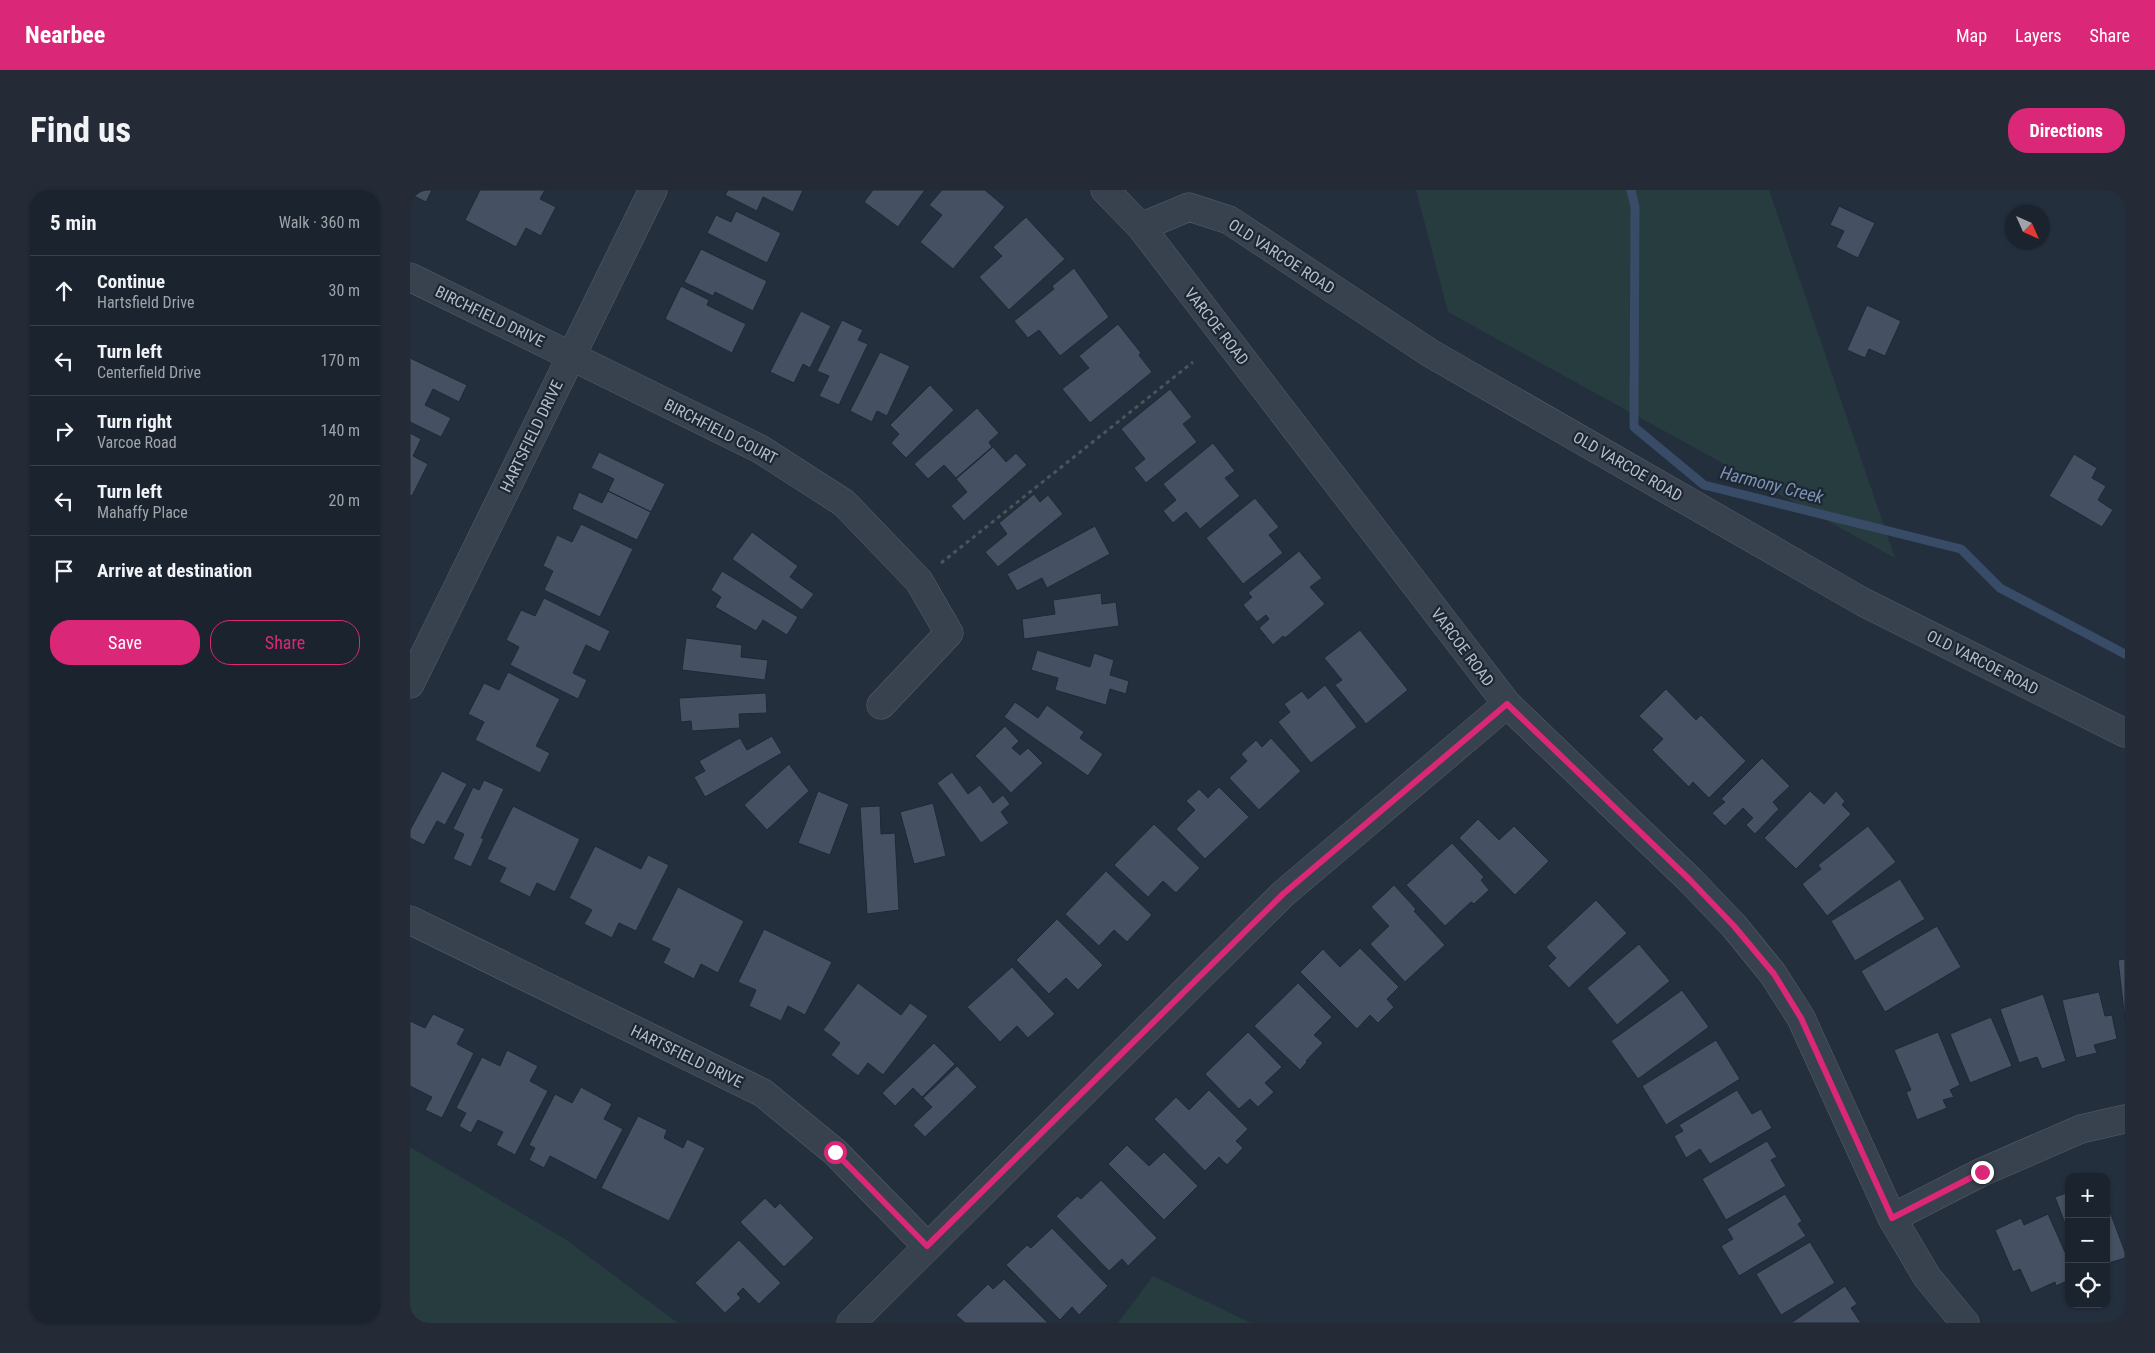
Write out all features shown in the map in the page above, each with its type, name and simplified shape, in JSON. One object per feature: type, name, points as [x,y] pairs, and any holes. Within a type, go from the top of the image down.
[{"type":"street","name":"HARTSFIELD DRIVE","points":[[410,684],[653,190]]},
{"type":"street","name":"VARCOE ROAD","points":[[1105,190],[1140,228],[1507,704],[1690,880],[1734,926],[1774,974],[1801,1018],[1892,1218],[1927,1277],[1965,1323]]},
{"type":"street","name":"OLD VARCOE ROAD","points":[[1140,228],[1189,207],[1229,220],[1430,353],[1855,597],[2125,733]]},
{"type":"street","name":"BIRCHFIELD DRIVE","points":[[410,277],[570,356]]},
{"type":"street","name":"BIRCHFIELD COURT","points":[[570,356],[760,448],[844,503],[919,580],[949,633],[882,705]]},
{"type":"street","points":[[851,1323],[1283,894],[1507,704]]},
{"type":"street","name":"HARTSFIELD DRIVE","points":[[410,920],[763,1093],[835,1152],[927,1246]]},
{"type":"street","points":[[1892,1218],[1982,1172],[2081,1129],[2125,1119]]},
{"type":"path","points":[[919,580],[1193,362]]},
{"type":"green space","points":[[1416,190],[1769,190],[1895,558],[1448,312]]},
{"type":"green space","points":[[410,1147],[565,1239],[678,1323],[410,1323]]},
{"type":"green space","points":[[1153,1276],[1251,1323],[1118,1323]]},
{"type":"building","points":[[410,190],[432,190],[426,202],[410,194]]},
{"type":"building","points":[[480,190],[545,190],[540,199],[556,207],[541,236],[526,228],[516,247],[465,220]]},
{"type":"building","points":[[728,190],[803,190],[793,212],[763,197],[757,211],[725,195]]},
{"type":"building","points":[[873,190],[925,190],[898,227],[864,202]]},
{"type":"building","points":[[942,190],[985,190],[1005,207],[953,269],[920,242],[942,215],[929,205]]},
{"type":"building","points":[[1839,206],[1875,223],[1858,258],[1836,247],[1844,231],[1830,225]]},
{"type":"building","points":[[736,211],[781,233],[767,263],[707,233],[716,215],[731,222]]},
{"type":"building","points":[[1026,217],[1065,259],[1009,310],[979,277],[1002,256],[993,247]]},
{"type":"building","points":[[701,249],[767,281],[753,311],[715,292],[713,296],[684,282]]},
{"type":"building","points":[[1074,268],[1109,317],[1060,356],[1039,330],[1028,338],[1014,321],[1054,289],[1052,286]]},
{"type":"building","points":[[681,286],[709,300],[707,305],[746,324],[732,353],[665,319]]},
{"type":"building","points":[[1867,305],[1901,321],[1885,356],[1869,349],[1865,358],[1847,350]]},
{"type":"building","points":[[801,311],[831,326],[810,368],[803,364],[794,383],[770,372]]},
{"type":"building","points":[[842,320],[863,330],[858,340],[868,344],[839,405],[819,396],[829,376],[817,371]]},
{"type":"building","points":[[1118,324],[1141,353],[1139,355],[1152,372],[1090,423],[1062,389],[1089,368],[1079,356]]},
{"type":"building","points":[[880,352],[910,366],[887,416],[877,411],[872,422],[850,411]]},
{"type":"building","points":[[410,358],[467,385],[459,402],[433,389],[425,405],[451,418],[441,437],[410,422]]},
{"type":"building","points":[[930,385],[954,410],[906,458],[891,443],[899,434],[890,425]]},
{"type":"building","points":[[1170,389],[1192,417],[1183,424],[1197,442],[1146,483],[1134,468],[1145,459],[1121,429]]},
{"type":"building","points":[[977,408],[999,433],[989,442],[992,447],[956,478],[944,465],[928,479],[914,464]]},
{"type":"building","points":[[410,433],[421,439],[413,456],[428,464],[412,496],[410,495]]},
{"type":"building","points":[[1213,443],[1235,471],[1225,478],[1240,496],[1200,529],[1186,512],[1173,523],[1163,511],[1176,500],[1163,484]]},
{"type":"building","points":[[993,447],[1006,462],[1016,453],[1027,465],[964,521],[951,506],[967,492],[956,479]]},
{"type":"building","points":[[599,452],[665,484],[651,512],[608,491],[614,479],[591,468]]},
{"type":"building","points":[[2074,454],[2097,468],[2092,478],[2106,486],[2098,500],[2113,510],[2102,527],[2049,496]]},
{"type":"building","points":[[608,491],[651,512],[637,540],[572,509],[579,492],[602,503]]},
{"type":"building","points":[[1034,494],[1040,502],[1048,495],[1063,514],[998,567],[985,552],[1007,534],[999,523]]},
{"type":"building","points":[[1255,498],[1279,527],[1269,535],[1283,553],[1243,584],[1206,538]]},
{"type":"building","points":[[581,524],[633,549],[600,617],[544,590],[553,571],[543,566],[557,535],[572,542]]},
{"type":"building","points":[[1095,526],[1110,554],[1047,588],[1042,578],[1017,591],[1007,574]]},
{"type":"building","points":[[752,532],[798,566],[790,577],[814,594],[802,610],[732,559]]},
{"type":"building","points":[[1299,551],[1322,578],[1310,587],[1325,604],[1285,638],[1283,636],[1273,645],[1259,628],[1269,619],[1266,615],[1257,622],[1243,605],[1252,597],[1248,593]]},
{"type":"building","points":[[722,571],[798,617],[787,635],[763,620],[756,631],[715,607],[721,597],[711,590]]},
{"type":"building","points":[[1101,593],[1102,604],[1116,602],[1119,626],[1024,639],[1022,619],[1055,614],[1053,600]]},
{"type":"building","points":[[544,598],[610,631],[600,652],[586,645],[573,673],[587,680],[578,699],[510,665],[519,647],[506,640],[521,610],[535,616]]},
{"type":"building","points":[[1360,630],[1408,690],[1366,724],[1335,685],[1342,680],[1324,658]]},
{"type":"building","points":[[686,638],[742,645],[741,657],[768,660],[765,680],[682,670]]},
{"type":"building","points":[[1037,650],[1090,667],[1094,653],[1114,660],[1110,675],[1129,681],[1126,694],[1110,689],[1106,705],[1055,690],[1058,678],[1031,670]]},
{"type":"building","points":[[508,672],[560,699],[536,746],[550,753],[540,773],[475,740],[484,722],[468,714],[484,683],[499,690]]},
{"type":"building","points":[[1325,685],[1357,727],[1311,763],[1278,722],[1290,712],[1284,704],[1302,691],[1308,699]]},
{"type":"building","points":[[1666,689],[1696,720],[1701,715],[1746,761],[1709,798],[1693,782],[1689,787],[1652,750],[1663,739],[1639,716]]},
{"type":"building","points":[[766,693],[767,713],[739,714],[740,728],[692,731],[691,721],[681,722],[679,698]]},
{"type":"building","points":[[1015,702],[1038,718],[1047,705],[1084,732],[1080,738],[1103,754],[1088,776],[1004,717]]},
{"type":"building","points":[[1005,726],[1019,741],[1012,748],[1020,755],[1028,748],[1043,763],[1011,793],[975,756]]},
{"type":"building","points":[[772,736],[782,753],[705,797],[694,777],[705,771],[699,761],[740,738],[747,750]]},
{"type":"building","points":[[1271,738],[1301,771],[1259,810],[1229,778],[1247,761],[1241,754],[1256,740],[1262,747]]},
{"type":"building","points":[[1762,758],[1790,786],[1773,802],[1779,809],[1755,834],[1746,825],[1753,818],[1743,808],[1725,826],[1712,813],[1725,802],[1721,799]]},
{"type":"building","points":[[789,764],[809,791],[767,830],[744,805]]},
{"type":"building","points":[[442,771],[467,784],[445,825],[437,821],[424,845],[410,838],[410,830]]},
{"type":"building","points":[[952,772],[968,794],[980,785],[993,803],[1003,795],[1010,804],[1001,812],[1009,823],[981,843],[937,783]]},
{"type":"building","points":[[484,780],[504,789],[481,838],[484,839],[471,867],[453,859],[464,834],[453,829],[473,787],[479,790]]},
{"type":"building","points":[[1219,787],[1249,817],[1205,859],[1176,829],[1195,810],[1186,801],[1199,789],[1208,798]]},
{"type":"building","points":[[818,791],[849,804],[830,855],[798,843]]},
{"type":"building","points":[[1810,791],[1824,804],[1836,791],[1845,801],[1842,805],[1851,814],[1796,869],[1764,838]]},
{"type":"building","points":[[933,803],[946,856],[914,864],[900,812]]},
{"type":"building","points":[[513,806],[580,839],[555,892],[537,883],[530,897],[499,882],[506,868],[487,859]]},
{"type":"building","points":[[880,806],[881,834],[895,833],[899,910],[867,914],[860,807]]},
{"type":"building","points":[[1478,819],[1499,840],[1514,826],[1549,861],[1515,895],[1459,838]]},
{"type":"building","points":[[1154,824],[1200,868],[1176,893],[1163,881],[1148,897],[1114,865]]},
{"type":"building","points":[[1868,826],[1896,862],[1827,916],[1802,884],[1821,869],[1818,865]]},
{"type":"building","points":[[1452,843],[1484,877],[1481,880],[1489,890],[1474,904],[1471,902],[1445,926],[1406,885]]},
{"type":"building","points":[[595,846],[641,869],[648,855],[669,865],[636,931],[619,923],[612,938],[584,924],[592,910],[569,898]]},
{"type":"building","points":[[1106,871],[1152,915],[1127,942],[1114,930],[1099,946],[1065,914]]},
{"type":"building","points":[[1900,879],[1925,919],[1855,961],[1831,921]]},
{"type":"building","points":[[1394,885],[1416,909],[1414,911],[1445,945],[1405,982],[1370,944],[1389,926],[1371,907]]},
{"type":"building","points":[[678,887],[744,921],[718,973],[701,964],[694,979],[663,963],[670,949],[651,940]]},
{"type":"building","points":[[1596,900],[1627,933],[1569,988],[1548,966],[1556,958],[1546,947]]},
{"type":"building","points":[[1057,919],[1103,965],[1078,990],[1066,978],[1049,994],[1016,960]]},
{"type":"building","points":[[1937,926],[1961,967],[1885,1012],[1861,971]]},
{"type":"building","points":[[764,929],[832,962],[805,1015],[788,1006],[781,1021],[749,1006],[756,990],[738,982]]},
{"type":"building","points":[[1639,944],[1670,981],[1617,1025],[1587,988]]},
{"type":"building","points":[[1360,948],[1399,987],[1387,999],[1394,1007],[1378,1023],[1370,1015],[1357,1029],[1300,972],[1323,949],[1340,967]]},
{"type":"building","points":[[2125,959],[2125,1020],[2118,960]]},
{"type":"building","points":[[1012,967],[1055,1014],[1028,1038],[1017,1026],[1000,1042],[967,1007]]},
{"type":"building","points":[[858,983],[901,1015],[910,1003],[928,1016],[883,1075],[868,1063],[858,1076],[831,1055],[840,1043],[823,1030]]},
{"type":"building","points":[[1298,983],[1332,1017],[1314,1035],[1323,1043],[1300,1070],[1254,1026]]},
{"type":"building","points":[[1682,990],[1709,1027],[1638,1079],[1611,1041]]},
{"type":"building","points":[[2099,992],[2105,1016],[2112,1015],[2117,1039],[2094,1045],[2097,1053],[2076,1058],[2062,1000]]},
{"type":"building","points":[[2043,994],[2066,1061],[2042,1069],[2037,1057],[2019,1063],[2000,1009]]},
{"type":"building","points":[[433,1014],[465,1029],[457,1044],[474,1053],[442,1118],[425,1110],[432,1097],[410,1086],[410,1021],[425,1028]]},
{"type":"building","points":[[1991,1017],[2012,1066],[1970,1083],[1950,1034]]},
{"type":"building","points":[[1248,1032],[1282,1067],[1265,1083],[1274,1092],[1258,1107],[1250,1099],[1239,1109],[1205,1074]]},
{"type":"building","points":[[1938,1032],[1960,1085],[1950,1090],[1954,1097],[1943,1100],[1947,1108],[1917,1120],[1906,1092],[1911,1090],[1894,1050]]},
{"type":"building","points":[[1716,1040],[1740,1079],[1666,1125],[1642,1086]]},
{"type":"building","points":[[934,1043],[955,1064],[922,1097],[913,1088],[895,1106],[882,1093]]},
{"type":"building","points":[[507,1050],[538,1066],[530,1081],[548,1091],[515,1155],[496,1145],[503,1132],[478,1120],[471,1133],[459,1126],[466,1113],[456,1108],[482,1057],[500,1066]]},
{"type":"building","points":[[957,1066],[977,1087],[925,1137],[913,1125],[932,1107],[923,1098]]},
{"type":"building","points":[[581,1087],[612,1104],[604,1119],[623,1129],[596,1180],[550,1156],[544,1168],[529,1160],[535,1148],[529,1145],[555,1094],[572,1103]]},
{"type":"building","points":[[1209,1090],[1248,1129],[1236,1141],[1243,1148],[1227,1165],[1219,1157],[1205,1171],[1154,1119],[1176,1097],[1189,1110]]},
{"type":"building","points":[[1737,1090],[1752,1114],[1761,1109],[1772,1128],[1710,1164],[1700,1149],[1686,1158],[1674,1136],[1683,1131],[1679,1125]]},
{"type":"building","points":[[638,1116],[667,1130],[664,1138],[683,1148],[687,1139],[705,1148],[669,1221],[601,1188]]},
{"type":"building","points":[[1767,1141],[1777,1157],[1771,1160],[1786,1186],[1726,1220],[1702,1179]]},
{"type":"building","points":[[1127,1145],[1149,1166],[1164,1152],[1198,1186],[1164,1220],[1108,1164]]},
{"type":"building","points":[[1101,1180],[1157,1238],[1128,1266],[1122,1259],[1109,1271],[1056,1216],[1077,1196],[1081,1199]]},
{"type":"building","points":[[2065,1193],[2065,1223],[2055,1197]]},
{"type":"building","points":[[1785,1194],[1802,1221],[1798,1224],[1806,1236],[1739,1276],[1721,1246],[1733,1239],[1727,1229]]},
{"type":"building","points":[[765,1198],[775,1208],[780,1203],[814,1238],[784,1267],[740,1222]]},
{"type":"building","points":[[2110,1212],[2125,1252],[2125,1258],[2110,1263]]},
{"type":"building","points":[[2048,1214],[2065,1252],[2065,1282],[2056,1286],[2055,1282],[2031,1293],[2020,1269],[2013,1272],[1995,1230],[2021,1218],[2024,1225]]},
{"type":"building","points":[[1052,1228],[1108,1286],[1079,1315],[1072,1307],[1060,1320],[1006,1265],[1027,1245],[1031,1248]]},
{"type":"building","points":[[739,1240],[781,1283],[759,1304],[743,1288],[737,1294],[741,1298],[725,1313],[695,1283]]},
{"type":"building","points":[[1810,1242],[1835,1283],[1781,1315],[1756,1274]]},
{"type":"building","points":[[1004,1279],[1048,1323],[965,1323],[956,1315],[988,1284],[993,1289]]},
{"type":"building","points":[[1845,1286],[1857,1304],[1851,1308],[1861,1323],[1791,1323]]},
{"type":"waterway","name":"Harmony Creek","points":[[1631,190],[1635,207],[1634,427],[1704,485],[1961,549],[2000,588],[2125,654]]},
{"type":"route","points":[[835,1152],[927,1246],[1283,894],[1507,704],[1690,880],[1734,926],[1774,974],[1801,1018],[1827,1071],[1892,1218],[1982,1172]]}]
